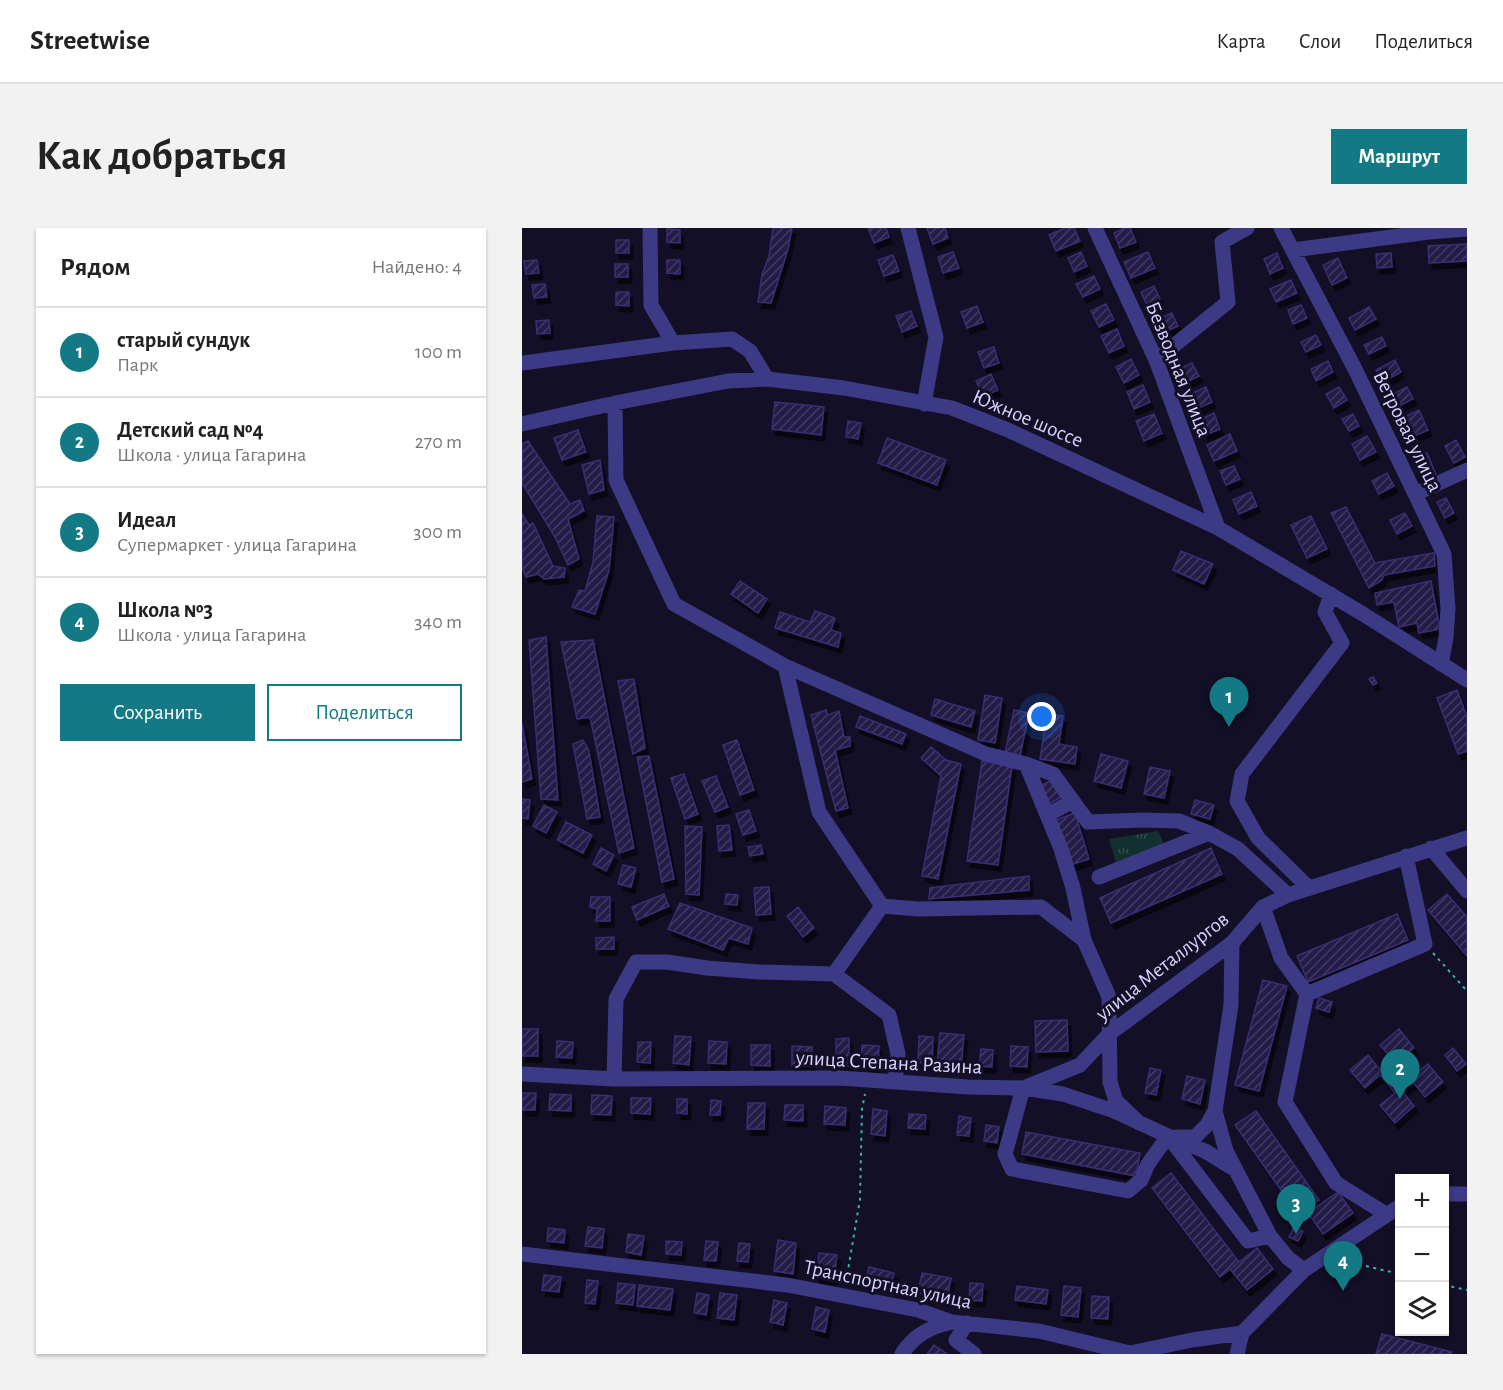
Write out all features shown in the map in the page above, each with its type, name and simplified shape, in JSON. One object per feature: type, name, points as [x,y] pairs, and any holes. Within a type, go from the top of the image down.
[{"type":"street","points":[[650,228],[651,305],[674,344]]},
{"type":"street","points":[[908,228],[936,337],[924,404]]},
{"type":"street","name":"Безводная улица","points":[[1095,228],[1156,360],[1218,528]]},
{"type":"street","points":[[1156,360],[1228,302],[1222,242],[1247,228]]},
{"type":"street","name":"Ветровая улица","points":[[1281,228],[1355,369],[1444,554],[1448,608],[1441,664]]},
{"type":"street","points":[[1293,250],[1467,229]]},
{"type":"street","points":[[522,363],[732,339],[750,351],[767,379]]},
{"type":"street","name":"Южное шоссе","points":[[522,424],[728,381],[767,379],[844,388],[952,408],[1008,430],[1218,528],[1331,594],[1467,680]]},
{"type":"street","points":[[615,403],[616,480],[674,604],[785,666],[986,754],[1026,764],[1053,774],[1088,822],[1179,821],[1209,833],[1238,849],[1288,895]]},
{"type":"street","points":[[1415,494],[1467,470]]},
{"type":"street","points":[[1309,888],[1258,838],[1237,801],[1242,774],[1341,643],[1325,612],[1331,594]]},
{"type":"street","points":[[785,666],[819,812],[882,906]]},
{"type":"street","points":[[1026,764],[1061,849],[1073,888],[1084,940],[1109,997],[1110,1082],[1116,1101],[1139,1123]]},
{"type":"street","points":[[1047,815],[1074,801]]},
{"type":"street","points":[[1099,877],[1209,833]]},
{"type":"street","name":"улица Металлургов","points":[[1023,1089],[1080,1065],[1108,1034],[1232,944],[1263,907],[1288,895],[1467,838]]},
{"type":"street","points":[[1431,848],[1467,891]]},
{"type":"street","points":[[1307,994],[1425,944],[1406,856]]},
{"type":"street","points":[[882,906],[918,909],[1041,907],[1084,940]]},
{"type":"street","points":[[834,974],[882,906]]},
{"type":"street","points":[[1263,907],[1281,958],[1307,994],[1285,1102],[1336,1183],[1393,1210]]},
{"type":"street","points":[[1168,1136],[1195,1137],[1207,1125],[1215,1111],[1231,1005],[1232,944]]},
{"type":"street","points":[[614,1079],[615,999],[636,962],[667,962],[759,972],[834,974],[889,1015],[898,1054],[895,1082]]},
{"type":"street","name":"улица Степана Разина","points":[[522,1074],[614,1079],[807,1077],[1023,1089],[1063,1094],[1114,1111],[1205,1151],[1236,1170]]},
{"type":"street","points":[[1023,1089],[1005,1154],[1012,1169],[1128,1191],[1141,1180],[1148,1164],[1168,1136]]},
{"type":"street","points":[[1215,1111],[1226,1151],[1270,1236],[1288,1258],[1304,1270]]},
{"type":"street","points":[[1168,1136],[1248,1241],[1270,1236]]},
{"type":"street","points":[[1449,1194],[1467,1194]]},
{"type":"street","points":[[1237,1354],[1242,1334],[1304,1270],[1393,1210]]},
{"type":"street","name":"Транспортная улица","points":[[522,1254],[787,1285],[918,1310],[959,1322],[1039,1331],[1130,1353],[1192,1340],[1242,1334]]},
{"type":"street","points":[[902,1354],[908,1344],[920,1333],[936,1325],[959,1322],[956,1340],[974,1354]]},
{"type":"path","points":[[1425,944],[1467,991]]},
{"type":"path","points":[[843,1296],[860,1198],[862,1109],[868,1080]]},
{"type":"path","points":[[1323,1256],[1395,1273]]},
{"type":"path","points":[[1449,1286],[1467,1290]]},
{"type":"green space","points":[[1158,831],[1166,848],[1117,867],[1109,839]]},
{"type":"building","points":[[773,228],[792,228],[788,249],[771,303],[758,302],[762,275],[769,256]]},
{"type":"building","points":[[868,228],[886,228],[889,237],[874,243]]},
{"type":"building","points":[[927,228],[945,228],[948,238],[933,244]]},
{"type":"building","points":[[1065,228],[1074,228],[1080,241],[1056,251],[1049,235]]},
{"type":"building","points":[[1130,228],[1136,242],[1120,248],[1114,233]]},
{"type":"building","points":[[667,229],[680,230],[680,243],[667,242]]},
{"type":"building","points":[[616,240],[629,240],[629,253],[616,253]]},
{"type":"building","points":[[1467,244],[1467,261],[1429,263],[1428,246]]},
{"type":"building","points":[[953,252],[959,268],[943,273],[938,257]]},
{"type":"building","points":[[1081,252],[1087,266],[1074,272],[1068,258]]},
{"type":"building","points":[[1148,252],[1155,268],[1131,278],[1124,262]]},
{"type":"building","points":[[1277,253],[1283,268],[1270,274],[1264,259]]},
{"type":"building","points":[[1391,253],[1392,267],[1377,268],[1376,254]]},
{"type":"building","points":[[893,255],[899,271],[884,276],[878,260]]},
{"type":"building","points":[[1338,258],[1347,278],[1332,285],[1323,265]]},
{"type":"building","points":[[537,260],[539,273],[526,274],[524,261]]},
{"type":"building","points":[[667,260],[680,260],[680,274],[667,273]]},
{"type":"building","points":[[615,264],[628,264],[628,277],[615,277]]},
{"type":"building","points":[[1094,276],[1100,289],[1083,297],[1076,284]]},
{"type":"building","points":[[1291,280],[1297,293],[1276,302],[1270,289]]},
{"type":"building","points":[[545,284],[547,297],[534,298],[532,285]]},
{"type":"building","points":[[1154,286],[1160,299],[1147,305],[1141,292]]},
{"type":"building","points":[[616,292],[629,292],[629,306],[616,305]]},
{"type":"building","points":[[1106,304],[1114,320],[1099,327],[1091,311]]},
{"type":"building","points":[[1301,305],[1307,318],[1293,324],[1288,310]]},
{"type":"building","points":[[977,306],[983,322],[967,328],[961,312]]},
{"type":"building","points":[[1369,307],[1376,319],[1355,330],[1349,318]]},
{"type":"building","points":[[911,311],[917,326],[902,332],[896,316]]},
{"type":"building","points":[[1172,313],[1178,326],[1160,334],[1154,321]]},
{"type":"building","points":[[549,320],[550,333],[537,334],[536,321]]},
{"type":"building","points":[[1117,329],[1124,346],[1109,353],[1101,336]]},
{"type":"building","points":[[1316,335],[1321,345],[1306,352],[1301,342]]},
{"type":"building","points":[[1382,337],[1386,346],[1369,354],[1364,345]]},
{"type":"building","points":[[994,347],[999,363],[984,368],[978,352]]},
{"type":"building","points":[[1131,359],[1139,375],[1124,383],[1116,367]]},
{"type":"building","points":[[1395,360],[1401,372],[1383,382],[1376,370]]},
{"type":"building","points":[[1328,361],[1333,372],[1316,381],[1311,369]]},
{"type":"building","points":[[1192,363],[1199,376],[1183,384],[1176,370]]},
{"type":"building","points":[[991,374],[998,390],[983,396],[976,381]]},
{"type":"building","points":[[1143,385],[1150,402],[1134,409],[1127,392]]},
{"type":"building","points":[[1206,387],[1212,402],[1194,410],[1188,395]]},
{"type":"building","points":[[1339,387],[1347,400],[1334,408],[1326,394]]},
{"type":"building","points":[[1407,387],[1413,399],[1393,409],[1387,397]]},
{"type":"building","points":[[775,402],[824,407],[821,435],[772,429]]},
{"type":"building","points":[[1419,410],[1428,430],[1407,439],[1398,420]]},
{"type":"building","points":[[1214,413],[1220,429],[1205,435],[1199,420]]},
{"type":"building","points":[[1154,414],[1162,433],[1144,441],[1136,421]]},
{"type":"building","points":[[1353,414],[1359,426],[1349,431],[1342,419]]},
{"type":"building","points":[[848,421],[861,423],[858,439],[846,437]]},
{"type":"building","points":[[578,430],[586,452],[562,460],[554,438]]},
{"type":"building","points":[[1230,434],[1237,451],[1214,461],[1207,445]]},
{"type":"building","points":[[1367,436],[1376,452],[1360,460],[1352,444]]},
{"type":"building","points":[[887,438],[946,460],[937,485],[878,463]]},
{"type":"building","points":[[1456,440],[1465,457],[1454,463],[1445,446]]},
{"type":"building","points":[[528,441],[570,504],[580,500],[584,511],[568,519],[579,559],[568,565],[555,537],[522,483],[522,444]]},
{"type":"building","points":[[1427,453],[1436,474],[1425,479],[1416,457]]},
{"type":"building","points":[[600,460],[604,490],[589,494],[582,465]]},
{"type":"building","points":[[1234,466],[1240,479],[1226,485],[1220,471]]},
{"type":"building","points":[[1387,473],[1394,486],[1379,494],[1372,481]]},
{"type":"building","points":[[1251,492],[1257,506],[1239,514],[1233,500]]},
{"type":"building","points":[[1446,498],[1454,513],[1445,518],[1437,502]]},
{"type":"building","points":[[1346,507],[1375,563],[1434,553],[1435,566],[1384,575],[1382,580],[1369,588],[1331,513]]},
{"type":"building","points":[[1405,513],[1412,526],[1397,534],[1390,520]]},
{"type":"building","points":[[522,514],[529,525],[533,523],[553,566],[565,568],[564,577],[544,579],[538,574],[526,577],[522,568]]},
{"type":"building","points":[[597,516],[614,517],[609,570],[595,614],[572,607],[579,590],[585,591],[593,562]]},
{"type":"building","points":[[1311,516],[1327,549],[1307,558],[1291,525]]},
{"type":"building","points":[[1181,551],[1213,564],[1204,584],[1173,570]]},
{"type":"building","points":[[740,581],[767,599],[758,613],[731,594]]},
{"type":"building","points":[[1431,581],[1440,629],[1419,633],[1417,623],[1399,627],[1394,602],[1377,605],[1375,593]]},
{"type":"building","points":[[815,611],[835,618],[831,630],[841,633],[838,647],[775,628],[780,612],[810,622]]},
{"type":"building","points":[[546,637],[558,800],[541,799],[529,640]]},
{"type":"building","points":[[593,640],[634,848],[619,853],[590,717],[577,719],[561,642]]},
{"type":"building","points":[[1373,677],[1377,683],[1373,685],[1369,679]]},
{"type":"building","points":[[634,679],[645,748],[633,754],[618,681]]},
{"type":"building","points":[[1457,690],[1467,717],[1467,751],[1458,754],[1437,698]]},
{"type":"building","points":[[985,695],[1002,698],[995,743],[978,740]]},
{"type":"building","points":[[935,699],[975,711],[971,727],[931,715]]},
{"type":"building","points":[[826,710],[828,715],[839,711],[844,737],[850,737],[850,746],[835,750],[848,808],[836,811],[811,715]]},
{"type":"building","points":[[1014,710],[1029,713],[1020,756],[1005,753]]},
{"type":"building","points":[[1047,714],[1063,716],[1059,744],[1077,747],[1075,764],[1040,759]]},
{"type":"building","points":[[860,716],[906,734],[902,744],[856,727]]},
{"type":"building","points":[[522,723],[532,779],[522,782]]},
{"type":"building","points":[[583,740],[589,751],[600,817],[587,819],[573,744]]},
{"type":"building","points":[[737,740],[754,790],[740,795],[723,745]]},
{"type":"building","points":[[931,747],[946,760],[961,764],[938,879],[922,876],[941,776],[921,758]]},
{"type":"building","points":[[1101,754],[1128,761],[1121,788],[1094,781]]},
{"type":"building","points":[[649,756],[674,879],[662,882],[637,757]]},
{"type":"building","points":[[982,761],[1012,766],[998,865],[967,861]]},
{"type":"building","points":[[1150,767],[1170,771],[1164,798],[1144,794]]},
{"type":"building","points":[[684,774],[698,814],[685,819],[671,778]]},
{"type":"building","points":[[716,776],[728,807],[715,812],[702,781]]},
{"type":"building","points":[[1054,779],[1065,795],[1047,805],[1042,785]]},
{"type":"building","points":[[522,799],[530,800],[528,819],[522,818]]},
{"type":"building","points":[[1195,800],[1214,805],[1210,819],[1191,814]]},
{"type":"building","points":[[544,805],[557,812],[546,833],[533,826]]},
{"type":"building","points":[[749,810],[756,831],[743,835],[736,814]]},
{"type":"building","points":[[1075,813],[1089,859],[1070,865],[1056,820]]},
{"type":"building","points":[[566,822],[592,835],[583,853],[557,840]]},
{"type":"building","points":[[729,825],[732,850],[719,851],[717,826]]},
{"type":"building","points":[[685,826],[702,827],[699,895],[686,894]]},
{"type":"building","points":[[761,845],[763,854],[750,856],[748,847]]},
{"type":"building","points":[[601,848],[614,855],[606,871],[593,864]]},
{"type":"building","points":[[1211,848],[1222,874],[1111,923],[1100,898]]},
{"type":"building","points":[[623,865],[636,868],[631,887],[618,884]]},
{"type":"building","points":[[1029,876],[1029,890],[929,899],[930,888]]},
{"type":"building","points":[[769,887],[771,914],[756,915],[754,888]]},
{"type":"building","points":[[664,894],[669,906],[637,920],[632,907]]},
{"type":"building","points":[[726,894],[738,895],[737,905],[725,904]]},
{"type":"building","points":[[1447,894],[1467,917],[1467,956],[1428,910]]},
{"type":"building","points":[[591,897],[610,897],[610,921],[596,921],[597,909],[590,907]]},
{"type":"building","points":[[680,903],[752,928],[748,944],[729,938],[723,950],[668,929]]},
{"type":"building","points":[[798,907],[814,928],[803,937],[787,916]]},
{"type":"building","points":[[1397,914],[1408,940],[1308,982],[1297,956]]},
{"type":"building","points":[[614,937],[614,949],[596,949],[596,938]]},
{"type":"building","points":[[1263,980],[1287,986],[1259,1091],[1235,1085]]},
{"type":"building","points":[[1319,998],[1332,1002],[1329,1012],[1316,1008]]},
{"type":"building","points":[[1067,1020],[1068,1051],[1036,1052],[1035,1021]]},
{"type":"building","points":[[522,1029],[538,1029],[538,1056],[522,1056]]},
{"type":"building","points":[[1399,1029],[1414,1048],[1398,1061],[1411,1077],[1428,1064],[1443,1082],[1425,1097],[1413,1082],[1402,1091],[1414,1106],[1395,1123],[1380,1105],[1395,1093],[1380,1075],[1365,1088],[1350,1070],[1368,1055],[1381,1071],[1393,1060],[1380,1045]]},
{"type":"building","points":[[940,1033],[964,1035],[961,1067],[937,1064]]},
{"type":"building","points":[[675,1036],[691,1037],[689,1065],[673,1063]]},
{"type":"building","points":[[919,1036],[933,1037],[932,1063],[918,1063]]},
{"type":"building","points":[[849,1038],[849,1066],[836,1067],[836,1039]]},
{"type":"building","points":[[557,1041],[573,1042],[572,1058],[556,1057]]},
{"type":"building","points":[[709,1041],[727,1042],[726,1064],[708,1063]]},
{"type":"building","points":[[638,1042],[651,1042],[650,1063],[637,1062]]},
{"type":"building","points":[[751,1045],[770,1045],[770,1066],[751,1065]]},
{"type":"building","points":[[862,1045],[879,1046],[878,1066],[861,1065]]},
{"type":"building","points":[[792,1046],[812,1047],[811,1066],[792,1066]]},
{"type":"building","points":[[1011,1046],[1028,1047],[1027,1067],[1010,1066]]},
{"type":"building","points":[[1453,1048],[1466,1064],[1457,1071],[1445,1055]]},
{"type":"building","points":[[981,1049],[993,1050],[992,1067],[979,1066]]},
{"type":"building","points":[[1150,1068],[1161,1070],[1156,1095],[1145,1093]]},
{"type":"building","points":[[1187,1076],[1205,1080],[1200,1104],[1182,1099]]},
{"type":"building","points":[[522,1093],[536,1093],[535,1110],[522,1110]]},
{"type":"building","points":[[550,1094],[571,1095],[571,1111],[549,1110]]},
{"type":"building","points":[[592,1095],[612,1096],[611,1115],[591,1114]]},
{"type":"building","points":[[631,1098],[651,1098],[650,1114],[631,1113]]},
{"type":"building","points":[[677,1099],[687,1099],[687,1114],[677,1113]]},
{"type":"building","points":[[711,1100],[721,1101],[720,1115],[710,1115]]},
{"type":"building","points":[[748,1103],[765,1103],[764,1129],[747,1129]]},
{"type":"building","points":[[785,1105],[803,1105],[803,1121],[784,1120]]},
{"type":"building","points":[[825,1106],[846,1108],[845,1125],[824,1124]]},
{"type":"building","points":[[873,1109],[887,1111],[885,1136],[871,1134]]},
{"type":"building","points":[[1256,1111],[1319,1200],[1298,1214],[1235,1125]]},
{"type":"building","points":[[909,1114],[926,1115],[925,1129],[908,1128]]},
{"type":"building","points":[[959,1116],[971,1118],[969,1136],[957,1135]]},
{"type":"building","points":[[986,1125],[999,1127],[997,1143],[984,1141]]},
{"type":"building","points":[[1026,1132],[1140,1153],[1136,1176],[1022,1154]]},
{"type":"building","points":[[1171,1173],[1239,1262],[1220,1277],[1152,1188]]},
{"type":"building","points":[[1338,1192],[1353,1213],[1323,1234],[1308,1213]]},
{"type":"building","points":[[588,1227],[604,1229],[602,1248],[585,1246]]},
{"type":"building","points":[[1294,1227],[1303,1231],[1298,1241],[1289,1237]]},
{"type":"building","points":[[548,1228],[565,1230],[564,1243],[547,1241]]},
{"type":"building","points":[[628,1234],[644,1236],[641,1255],[626,1252]]},
{"type":"building","points":[[778,1240],[796,1243],[793,1274],[774,1271]]},
{"type":"building","points":[[666,1241],[682,1242],[681,1255],[666,1254]]},
{"type":"building","points":[[706,1241],[718,1242],[716,1261],[704,1260]]},
{"type":"building","points":[[739,1243],[750,1244],[748,1262],[737,1261]]},
{"type":"building","points":[[1257,1248],[1273,1269],[1247,1290],[1230,1269]]},
{"type":"building","points":[[819,1253],[837,1255],[834,1279],[816,1277]]},
{"type":"building","points":[[869,1267],[894,1273],[891,1285],[866,1279]]},
{"type":"building","points":[[922,1273],[951,1278],[947,1299],[918,1293]]},
{"type":"building","points":[[544,1275],[561,1277],[559,1292],[542,1290]]},
{"type":"building","points":[[587,1280],[598,1281],[595,1304],[585,1303]]},
{"type":"building","points":[[618,1283],[635,1285],[633,1305],[616,1303]]},
{"type":"building","points":[[970,1283],[983,1284],[982,1301],[969,1300]]},
{"type":"building","points":[[639,1285],[673,1289],[670,1310],[637,1306]]},
{"type":"building","points":[[1017,1286],[1048,1290],[1046,1304],[1015,1300]]},
{"type":"building","points":[[1064,1286],[1081,1288],[1078,1317],[1061,1315]]},
{"type":"building","points":[[697,1293],[709,1295],[706,1315],[694,1313]]},
{"type":"building","points":[[720,1293],[737,1295],[734,1320],[717,1318]]},
{"type":"building","points":[[1092,1296],[1109,1297],[1108,1319],[1091,1318]]},
{"type":"building","points":[[774,1300],[787,1303],[783,1325],[770,1322]]},
{"type":"building","points":[[816,1307],[829,1310],[825,1332],[812,1329]]},
{"type":"building","points":[[1382,1334],[1452,1352],[1451,1354],[1376,1354]]},
{"type":"building","points":[[934,1345],[947,1354],[927,1354]]},
{"type":"place","name":"старый сундук","points":[[1229,727]]},
{"type":"place","name":"Детский сад №4","points":[[1400,1099]]},
{"type":"place","name":"Идеал","points":[[1296,1234]]},
{"type":"place","name":"Школа №3","points":[[1343,1291]]}]
